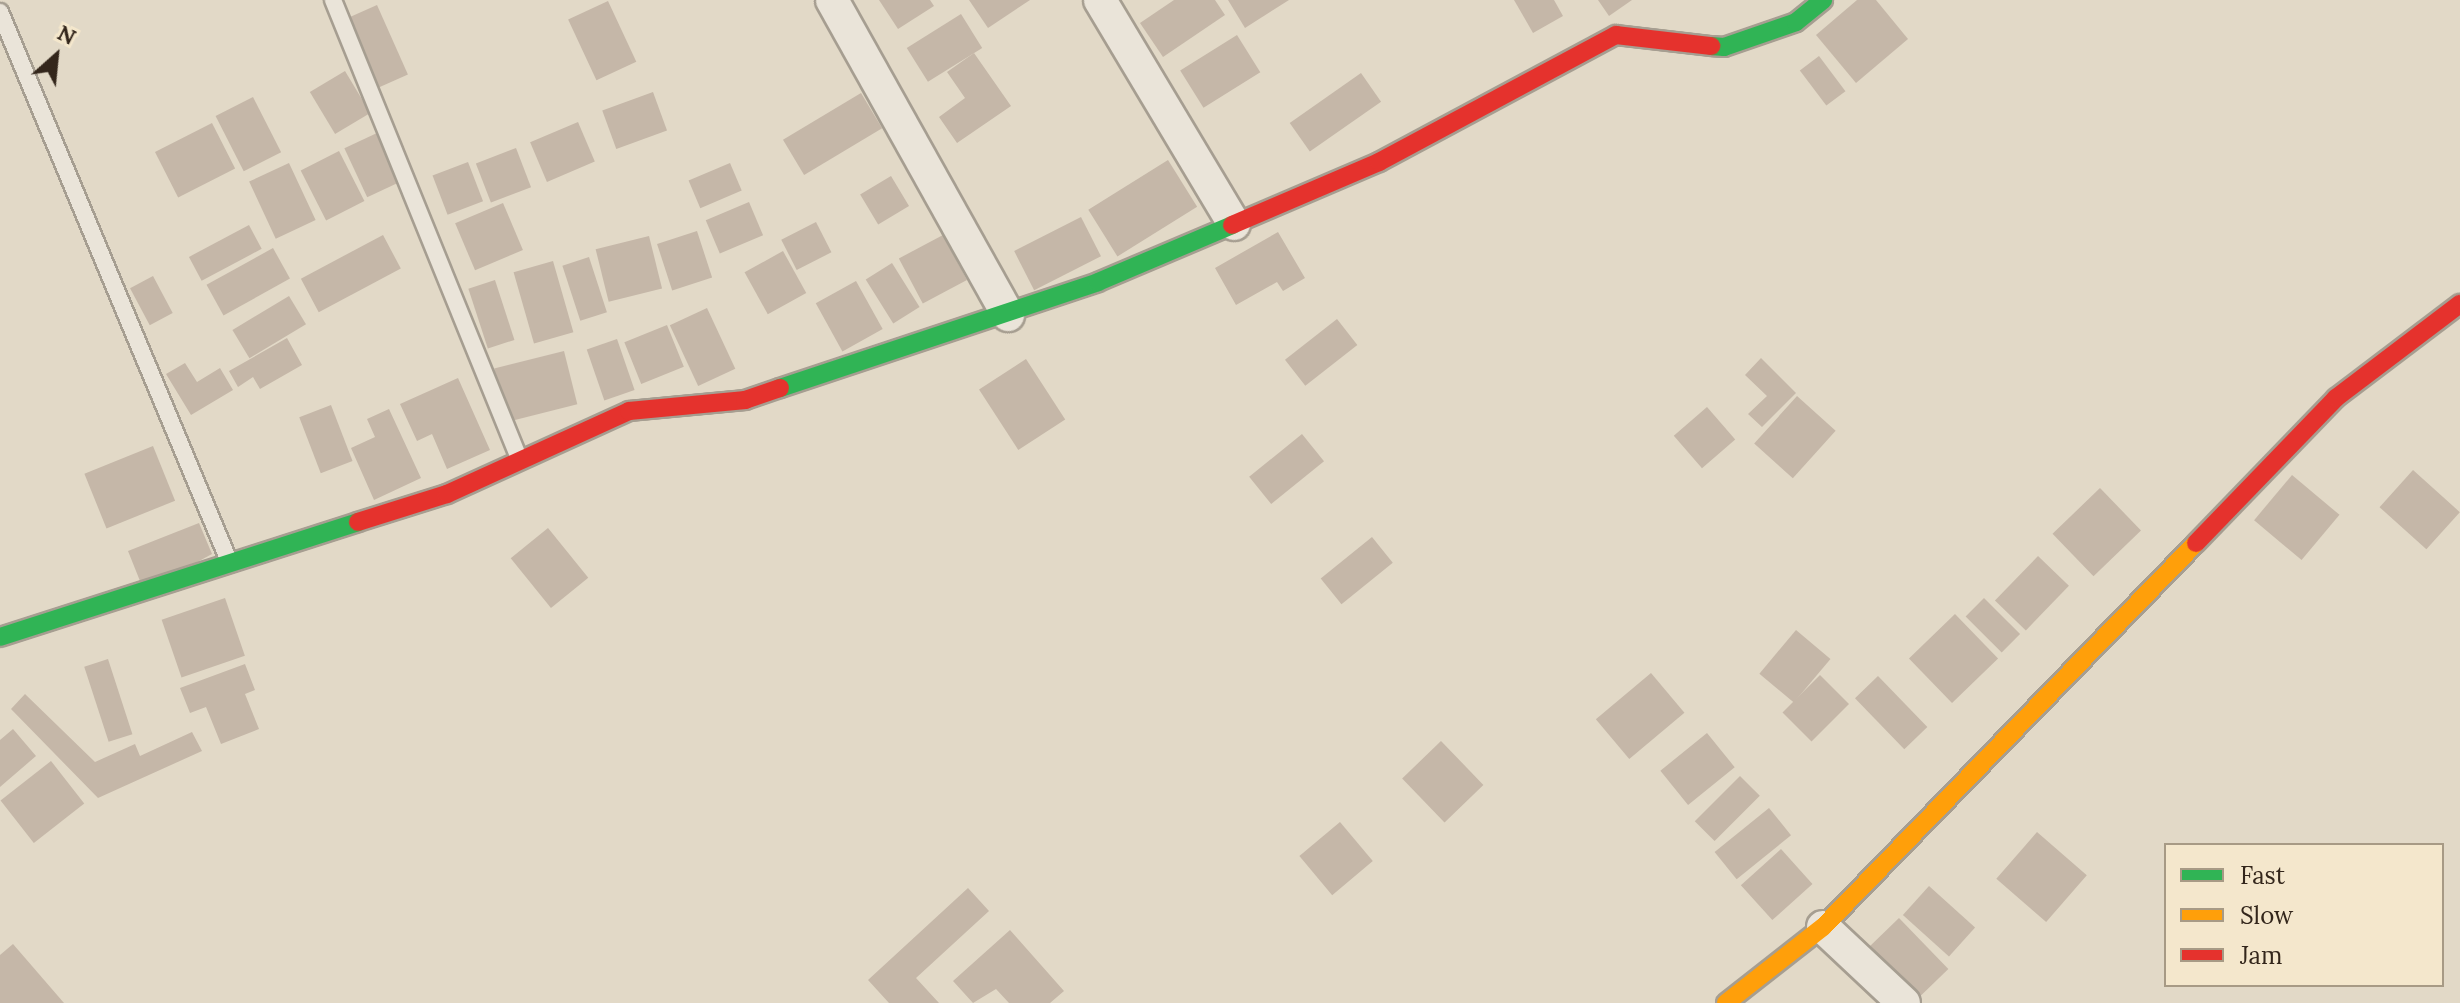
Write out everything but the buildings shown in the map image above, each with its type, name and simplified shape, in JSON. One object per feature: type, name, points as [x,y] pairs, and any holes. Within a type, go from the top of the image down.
[{"type":"street","points":[[832,0],[1008,315]]},
{"type":"street","points":[[1100,0],[1234,224]]},
{"type":"street","points":[[0,637],[232,567],[447,494],[519,457],[629,411],[745,400],[1008,315],[1379,162],[1616,35],[1724,47],[1796,22],[1823,0]]},
{"type":"street","points":[[1726,1003],[1823,927],[2336,398],[2460,304]]},
{"type":"street","points":[[1823,927],[1904,1003]]},
{"type":"lane","points":[[333,0],[519,457]]},
{"type":"lane","points":[[0,12],[232,567]]},
{"type":"traffic: fast","points":[[1711,46],[1724,47],[1796,22],[1823,0]]},
{"type":"traffic: fast","points":[[780,388],[1098,282],[1232,225]]},
{"type":"traffic: fast","points":[[0,637],[358,522]]},
{"type":"traffic: slow","points":[[1726,1003],[1823,927],[2196,543]]},
{"type":"traffic: jam","points":[[1232,225],[1379,162],[1616,35],[1711,46]]},
{"type":"traffic: jam","points":[[2196,543],[2336,398],[2460,304]]},
{"type":"traffic: jam","points":[[358,522],[447,494],[629,411],[745,400],[780,388]]}]
